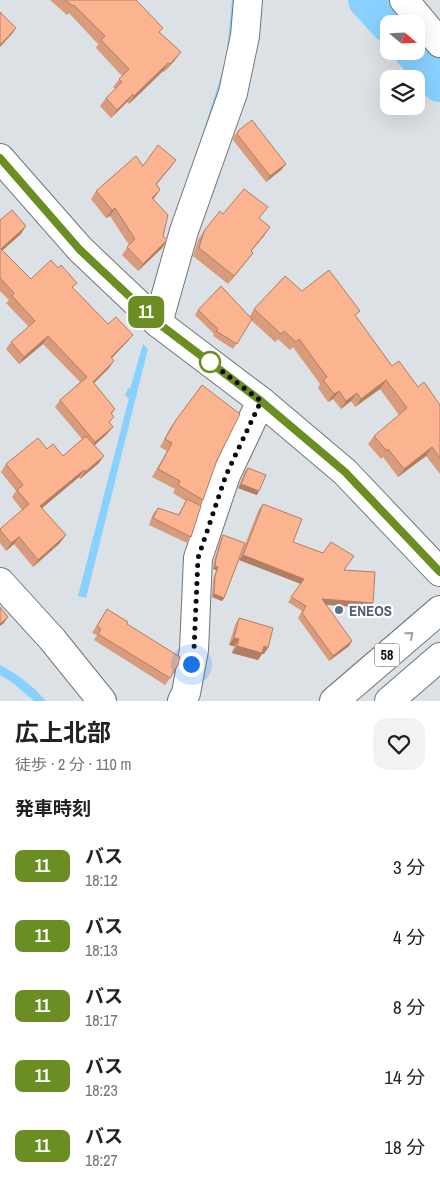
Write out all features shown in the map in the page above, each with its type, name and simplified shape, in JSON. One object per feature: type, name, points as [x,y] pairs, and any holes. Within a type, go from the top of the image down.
[{"type":"street","points":[[158,323],[184,231],[233,93],[245,36],[248,0]]},
{"type":"street","points":[[404,0],[440,43]]},
{"type":"street","points":[[2,166],[80,250],[158,323],[261,401],[345,472],[440,572]]},
{"type":"street","points":[[182,701],[186,693],[194,650],[198,558],[226,475],[261,401]]},
{"type":"street","points":[[0,582],[52,639],[102,701]]},
{"type":"street","name":"58","points":[[334,701],[440,610]]},
{"type":"street","name":"58","points":[[388,701],[440,657]]},
{"type":"water","points":[[232,0],[238,0],[233,52],[160,286],[155,284],[226,60]]},
{"type":"water","points":[[143,344],[148,349],[86,598],[78,596],[129,398],[125,396],[128,388],[130,389]]},
{"type":"water","points":[[0,665],[25,681],[46,701],[34,701],[13,683],[0,675]]},
{"type":"building","points":[[65,0],[136,0],[163,28],[159,32],[181,52],[170,64],[168,63],[117,110],[106,98],[122,82],[119,79],[129,69],[101,40],[105,36],[74,5]]},
{"type":"building","points":[[0,12],[16,28],[0,45]]},
{"type":"building","points":[[252,120],[286,164],[270,176],[237,134],[239,130]]},
{"type":"building","points":[[158,145],[176,160],[156,184],[160,190],[152,198],[168,215],[163,236],[167,240],[143,264],[127,247],[135,239],[115,208],[112,210],[96,191],[136,156],[143,166]]},
{"type":"building","points":[[244,189],[268,207],[259,218],[270,227],[251,251],[253,253],[234,276],[199,248],[204,231],[220,211],[223,214]]},
{"type":"building","points":[[12,210],[26,226],[1,249],[31,279],[51,260],[58,268],[61,265],[77,283],[72,287],[108,324],[116,317],[133,335],[111,357],[114,361],[93,382],[115,409],[111,413],[114,417],[109,422],[113,427],[95,442],[60,400],[87,377],[48,336],[24,357],[11,342],[35,321],[12,296],[14,293],[0,278],[0,220]]},
{"type":"building","points":[[329,270],[360,311],[355,315],[392,366],[399,361],[418,387],[424,382],[440,405],[440,458],[432,447],[404,469],[388,449],[387,451],[374,436],[407,408],[386,380],[361,399],[357,393],[346,401],[339,391],[334,394],[323,380],[327,377],[299,339],[296,342],[284,331],[281,334],[254,309],[285,276],[302,291]]},
{"type":"building","points":[[221,286],[252,319],[237,344],[216,331],[218,329],[198,310]]},
{"type":"building","points":[[202,385],[240,414],[217,460],[203,500],[178,485],[180,481],[158,469],[172,443],[165,439],[176,420]]},
{"type":"building","points":[[86,436],[104,456],[40,506],[66,535],[38,560],[19,537],[11,543],[0,530],[29,504],[17,490],[23,485],[6,464],[38,438],[47,449],[53,444],[63,456]]},
{"type":"building","points":[[248,468],[266,475],[259,491],[241,484]]},
{"type":"building","points":[[187,499],[201,506],[191,537],[153,518],[158,508],[179,515]]},
{"type":"building","points":[[263,504],[302,519],[293,542],[323,553],[331,542],[354,556],[344,570],[375,572],[373,603],[322,599],[352,641],[333,656],[302,613],[306,606],[291,597],[304,579],[243,555]]},
{"type":"building","points":[[223,535],[245,543],[224,598],[214,594],[215,576],[218,567],[215,566],[216,558]]},
{"type":"building","points":[[0,607],[8,617],[0,624]]},
{"type":"building","points":[[107,609],[128,622],[127,624],[180,657],[179,663],[170,678],[98,634],[101,629],[97,626]]},
{"type":"building","points":[[239,618],[273,628],[268,648],[264,646],[262,653],[237,646],[239,639],[234,638]]},
{"type":"waterway","points":[[367,0],[381,15]]},
{"type":"waterway","points":[[421,60],[440,83]]},
{"type":"bus line","name":"11","points":[[0,158],[80,250],[158,323],[261,401],[345,472],[440,572]]},
{"type":"place","name":"ENEOS","points":[[339,610]]},
{"type":"route","points":[[191,664],[194,650],[198,558],[226,475],[261,401],[210,362]]}]
